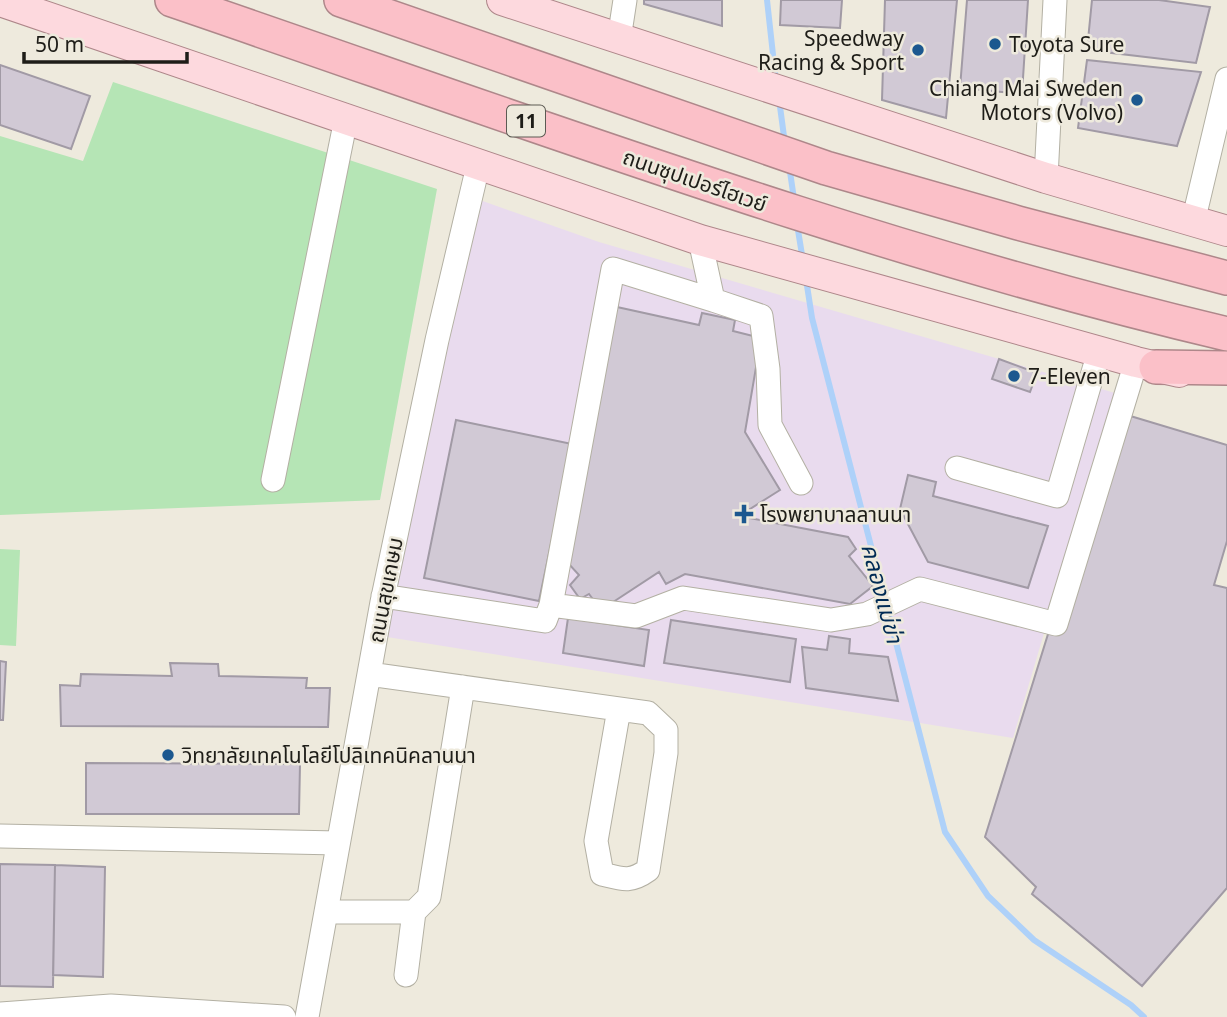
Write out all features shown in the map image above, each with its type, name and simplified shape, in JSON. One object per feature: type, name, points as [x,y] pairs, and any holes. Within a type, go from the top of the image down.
[{"type":"highway","name":"ถนนซุปเปอร์ไฮเวย์","points":[[172,0],[781,209],[1011,279],[1227,334]]},
{"type":"highway","points":[[341,0],[826,168],[1018,223],[1227,278]]},
{"type":"highway","points":[[1146,365],[1227,368]]},
{"type":"main road","points":[[502,0],[1046,178],[1227,230]]},
{"type":"main road","points":[[0,1],[700,240],[1146,365],[1227,384]]},
{"type":"street","points":[[619,39],[625,0]]},
{"type":"street","points":[[1046,178],[1055,0]]},
{"type":"street","points":[[1192,222],[1227,79]]},
{"type":"street","points":[[273,480],[346,119]]},
{"type":"street","name":"ถนนสุขเกษม","points":[[307,1017],[383,596],[439,330],[478,166]]},
{"type":"street","points":[[700,240],[713,300]]},
{"type":"street","points":[[383,596],[545,621],[551,605],[613,269],[761,316],[768,369],[770,425],[801,483]]},
{"type":"street","points":[[957,468],[1057,496],[1099,352]]},
{"type":"street","points":[[551,605],[636,616],[683,598],[831,620],[867,614],[920,589],[1056,624],[1146,365]]},
{"type":"street","points":[[369,674],[648,713],[666,730],[666,753],[648,870],[636,878],[624,879],[602,874],[596,841],[619,709]]},
{"type":"street","points":[[406,975],[414,912],[429,897],[463,687]]},
{"type":"street","points":[[0,836],[338,843]]},
{"type":"street","points":[[326,912],[414,912]]},
{"type":"street","points":[[0,1014],[111,1006],[284,1017]]},
{"type":"shaded area","name":"โรงพยาบาลลานนา","points":[[477,199],[599,242],[1115,393],[1013,738],[381,636]]},
{"type":"green space","points":[[113,82],[437,189],[380,500],[0,515],[0,136],[83,161]]},
{"type":"green space","points":[[0,549],[20,550],[16,646],[0,645]]},
{"type":"building","points":[[644,0],[722,0],[722,26],[644,4]]},
{"type":"building","points":[[781,0],[842,0],[840,28],[780,25]]},
{"type":"building","name":"Speedway Racing & Sport","points":[[885,0],[957,0],[946,118],[882,100]]},
{"type":"building","name":"Toyota Sure","points":[[967,0],[1028,0],[1022,94],[960,88]]},
{"type":"building","points":[[1092,0],[1159,0],[1210,7],[1196,63],[1087,50]]},
{"type":"building","name":"Chiang Mai Sweden Motors (Volvo)","points":[[1087,60],[1201,72],[1177,146],[1078,128]]},
{"type":"building","points":[[0,65],[90,96],[71,149],[0,125]]},
{"type":"building","name":"โรงพยาบาลลานนา","points":[[617,307],[699,325],[702,313],[735,320],[733,331],[761,338],[745,432],[780,490],[739,516],[848,537],[856,549],[849,556],[873,586],[850,604],[685,574],[666,584],[659,572],[601,610],[589,594],[580,599],[570,585],[579,575],[567,562]]},
{"type":"building","name":"7-Eleven","points":[[999,359],[1037,373],[1030,392],[992,379]]},
{"type":"building","points":[[1117,412],[1227,445],[1227,541],[1214,585],[1227,588],[1227,888],[1142,986],[1032,894],[1036,887],[985,837]]},
{"type":"building","points":[[456,420],[572,444],[539,601],[424,578]]},
{"type":"building","points":[[908,475],[936,482],[933,496],[1048,526],[1028,588],[928,562],[900,509]]},
{"type":"building","points":[[568,618],[649,630],[644,666],[563,653]]},
{"type":"building","points":[[671,620],[796,639],[790,682],[664,663]]},
{"type":"building","points":[[829,636],[850,639],[849,653],[888,657],[898,701],[806,688],[802,647],[827,650]]},
{"type":"building","points":[[0,661],[6,662],[3,720],[0,720]]},
{"type":"building","points":[[170,663],[218,664],[219,676],[307,678],[306,688],[330,688],[328,727],[61,726],[60,685],[80,686],[81,674],[172,676]]},
{"type":"building","points":[[86,763],[300,764],[299,814],[86,814]]},
{"type":"building","points":[[0,864],[55,865],[53,987],[0,986]]},
{"type":"building","points":[[55,865],[105,867],[103,977],[53,975]]},
{"type":"waterway","name":"คลองแม่ข่า","points":[[767,0],[776,82]]},
{"type":"waterway","name":"คลองแม่ข่า","points":[[779,99],[785,144]]},
{"type":"waterway","name":"คลองแม่ข่า","points":[[789,165],[794,199]]},
{"type":"waterway","name":"คลองแม่ข่า","points":[[797,224],[803,261]]},
{"type":"waterway","name":"คลองแม่ข่า","points":[[806,279],[812,318],[945,832],[988,896],[1034,940],[1131,1005],[1144,1017]]},
{"type":"place","name":"Toyota Sure","points":[[995,44]]},
{"type":"place","name":"Speedway Racing & Sport","points":[[918,50]]},
{"type":"place","name":"Chiang Mai Sweden Motors (Volvo)","points":[[1137,100]]},
{"type":"place","name":"7-Eleven","points":[[1014,376]]},
{"type":"place","name":"โรงพยาบาลลานนา","points":[[744,514]]},
{"type":"place","name":"วิทยาลัยเทคโนโลยีโปลิเทคนิคลานนา","points":[[168,755]]}]
